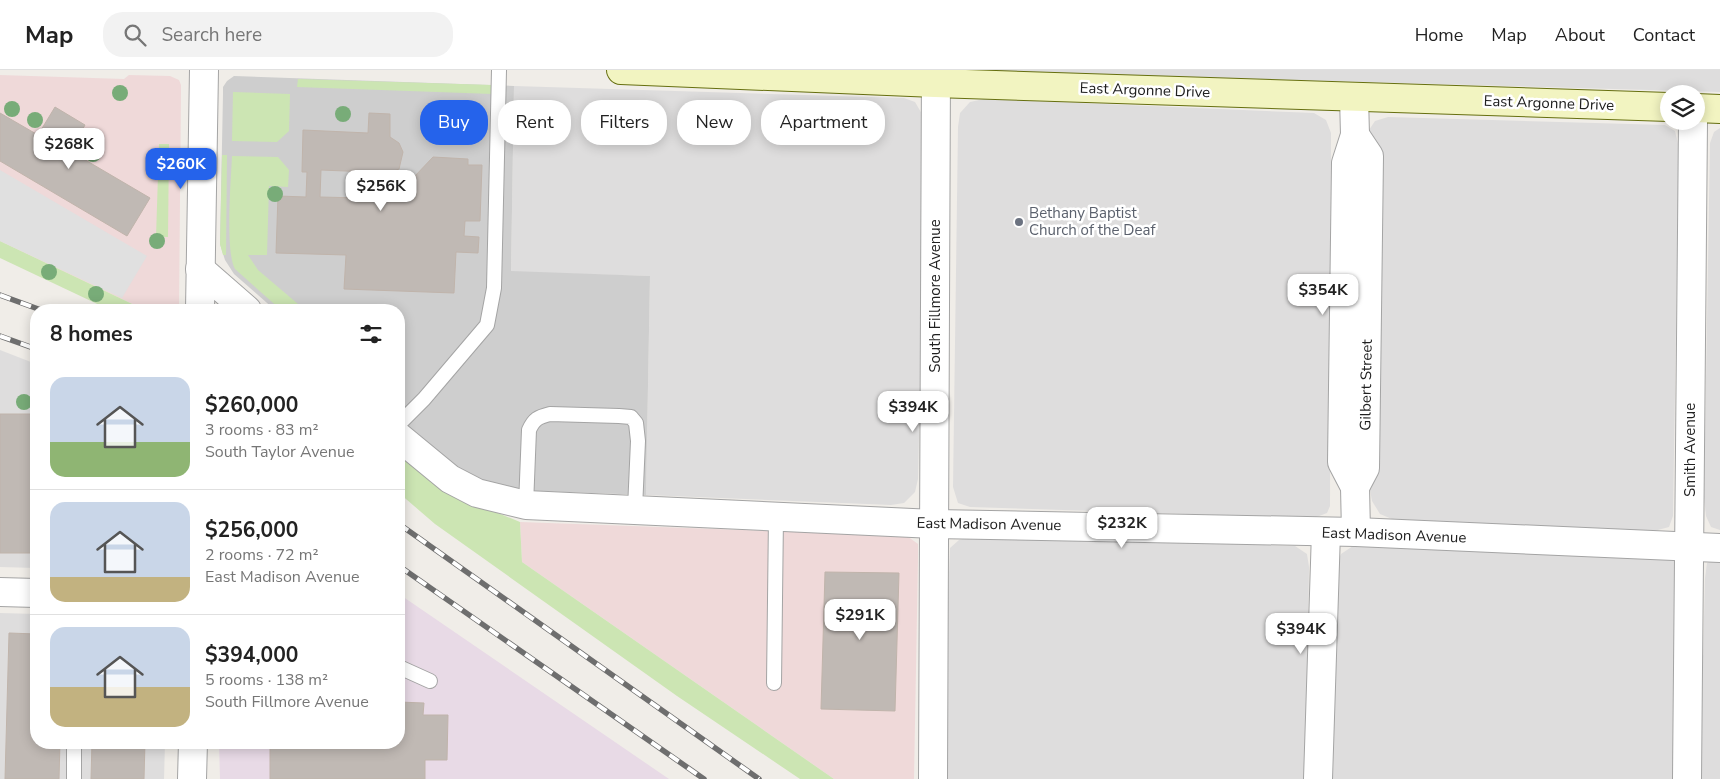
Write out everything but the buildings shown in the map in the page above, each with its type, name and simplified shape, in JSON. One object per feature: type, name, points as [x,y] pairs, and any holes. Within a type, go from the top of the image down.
[{"type":"street","points":[[200,304],[204,70]]},
{"type":"street","name":"East Argonne Drive","points":[[620,70],[936,76],[1354,97],[1660,107]]},
{"type":"street","name":"South Fillmore Avenue","points":[[933,779],[936,76]]},
{"type":"street","name":"Gilbert Street","points":[[1354,97],[1355,135],[1346,163],[1342,462],[1355,487],[1356,532]]},
{"type":"street","points":[[1705,108],[1720,109]]},
{"type":"street","name":"Smith Avenue","points":[[1687,779],[1693,130]]},
{"type":"street","points":[[200,269],[240,304]]},
{"type":"street","name":"East Madison Avenue","points":[[405,442],[450,479],[477,493],[526,505],[934,524],[1356,532],[1720,548]]},
{"type":"street","points":[[1318,779],[1326,532]]},
{"type":"street","points":[[0,592],[30,593]]},
{"type":"street","points":[[192,779],[193,749]]},
{"type":"lane","points":[[405,418],[424,399],[487,325],[494,288],[499,70]]},
{"type":"lane","points":[[526,505],[529,430],[534,420],[550,414],[610,416],[631,417],[636,423],[638,441],[635,509]]},
{"type":"lane","points":[[774,683],[776,516]]},
{"type":"lane","points":[[405,670],[430,681]]},
{"type":"lane","points":[[74,749],[74,779]]},
{"type":"shaded area","points":[[982,70],[1720,70],[1720,92],[1705,92],[1705,85],[1660,85],[1660,90]]},
{"type":"shaded area","points":[[0,75],[124,79],[129,75],[170,76],[179,80],[181,85],[179,304],[132,304],[0,241]]},
{"type":"shaded area","points":[[234,76],[514,86],[514,100],[498,100],[498,145],[513,145],[511,271],[650,276],[646,495],[510,490],[463,474],[405,423],[405,304],[268,304],[234,274],[225,260],[220,244],[223,87]]},
{"type":"shaded area","points":[[514,86],[904,98],[915,102],[922,114],[926,132],[918,479],[915,492],[904,503],[891,505],[646,495],[650,276],[511,272],[513,145],[571,145],[571,100],[514,100]]},
{"type":"shaded area","points":[[984,99],[1314,113],[1326,120],[1331,133],[1330,506],[1327,513],[1314,518],[970,507],[958,503],[953,487],[958,127],[960,113],[970,102]]},
{"type":"shaded area","points":[[1388,117],[1660,125],[1660,130],[1675,131],[1679,147],[1673,516],[1669,527],[1654,531],[1392,519],[1380,514],[1372,501],[1368,479],[1369,130],[1375,121]]},
{"type":"shaded area","points":[[1720,128],[1720,530],[1711,527],[1706,516],[1704,498],[1710,143],[1714,132]]},
{"type":"shaded area","points":[[0,170],[147,256],[122,298],[0,241]]},
{"type":"shaded area","points":[[0,350],[30,362],[30,568],[0,567]]},
{"type":"shaded area","points":[[520,522],[907,536],[918,544],[914,779],[834,779],[522,562]]},
{"type":"shaded area","points":[[974,536],[1295,546],[1307,554],[1309,567],[1306,779],[947,779],[942,750],[950,548],[959,540]]},
{"type":"shaded area","points":[[1353,546],[1664,557],[1675,560],[1674,779],[1333,779],[1336,566],[1341,554]]},
{"type":"shaded area","points":[[1720,558],[1720,779],[1700,779],[1705,578],[1707,563]]},
{"type":"shaded area","points":[[405,598],[669,779],[220,779],[219,749],[405,749]]},
{"type":"shaded area","points":[[0,613],[30,614],[30,749],[165,749],[164,779],[0,779]]},
{"type":"green space","points":[[298,79],[493,85],[493,94],[297,87]]},
{"type":"green space","points":[[233,92],[290,94],[289,131],[277,142],[232,141]]},
{"type":"green space","points":[[159,144],[169,144],[168,237],[156,237]]},
{"type":"green space","points":[[222,155],[227,155],[226,255],[223,255],[220,244]]},
{"type":"green space","points":[[232,156],[278,157],[289,170],[288,187],[269,186],[267,255],[248,255],[258,270],[298,304],[274,304],[235,269],[230,247]]},
{"type":"green space","points":[[0,241],[132,304],[97,304],[0,258]]},
{"type":"green space","points":[[405,455],[464,499],[520,522],[522,562],[834,779],[800,779],[677,696],[435,524],[405,498]]},
{"type":"railway","points":[[0,295],[30,306]]},
{"type":"railway","points":[[0,336],[30,347]]},
{"type":"railway","points":[[405,528],[759,779]]},
{"type":"railway","points":[[405,570],[704,779]]},
{"type":"place","name":"Bethany Baptist Church of the Deaf","points":[[1019,222]]}]
